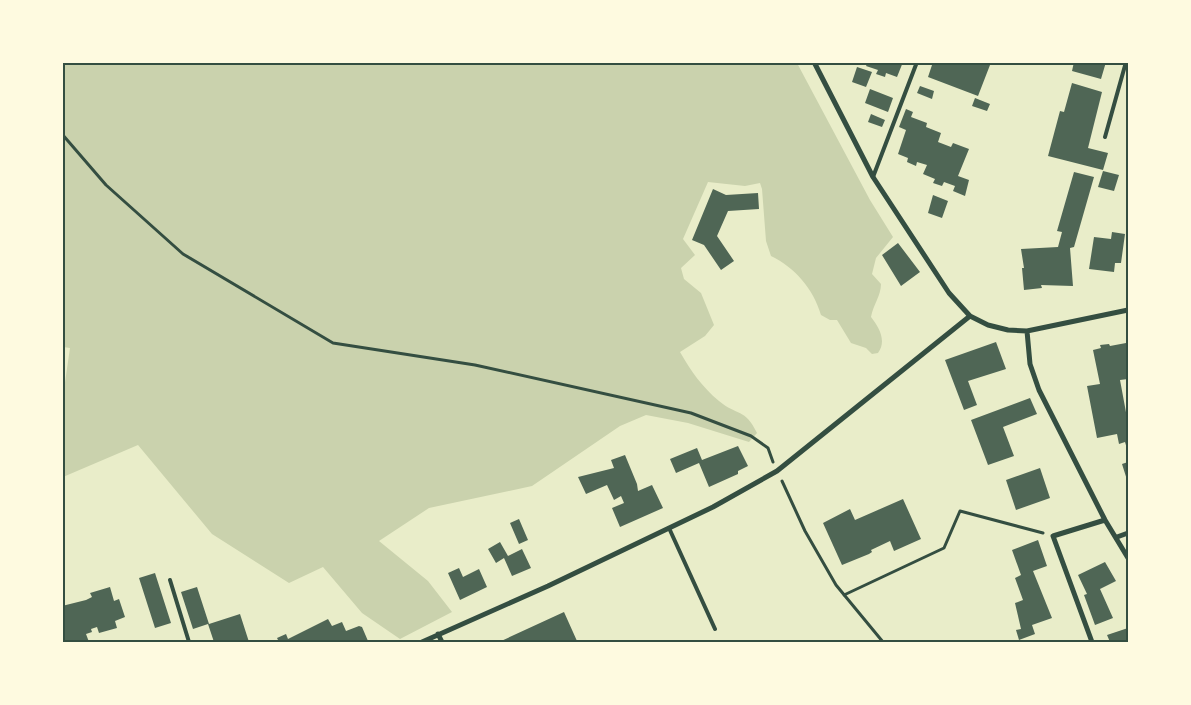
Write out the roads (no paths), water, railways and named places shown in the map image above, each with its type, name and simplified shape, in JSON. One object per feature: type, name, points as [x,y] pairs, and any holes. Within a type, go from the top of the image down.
[{"type":"street","points":[[814,62],[873,177],[949,293],[970,316],[988,325],[1008,330],[1027,331],[1128,310]]},
{"type":"street","points":[[422,642],[669,528],[777,472],[970,316]]},
{"type":"street","points":[[1027,331],[1030,364],[1039,390],[1105,520],[1128,558]]},
{"type":"street","points":[[1092,642],[1054,536],[1105,520]]},
{"type":"street","points":[[1117,537],[1128,533]]},
{"type":"street","points":[[438,634],[442,642]]},
{"type":"lane","points":[[873,177],[917,62]]},
{"type":"lane","points":[[1105,137],[1126,62]]},
{"type":"lane","points":[[669,528],[715,629]]},
{"type":"lane","points":[[170,580],[189,642]]}]
